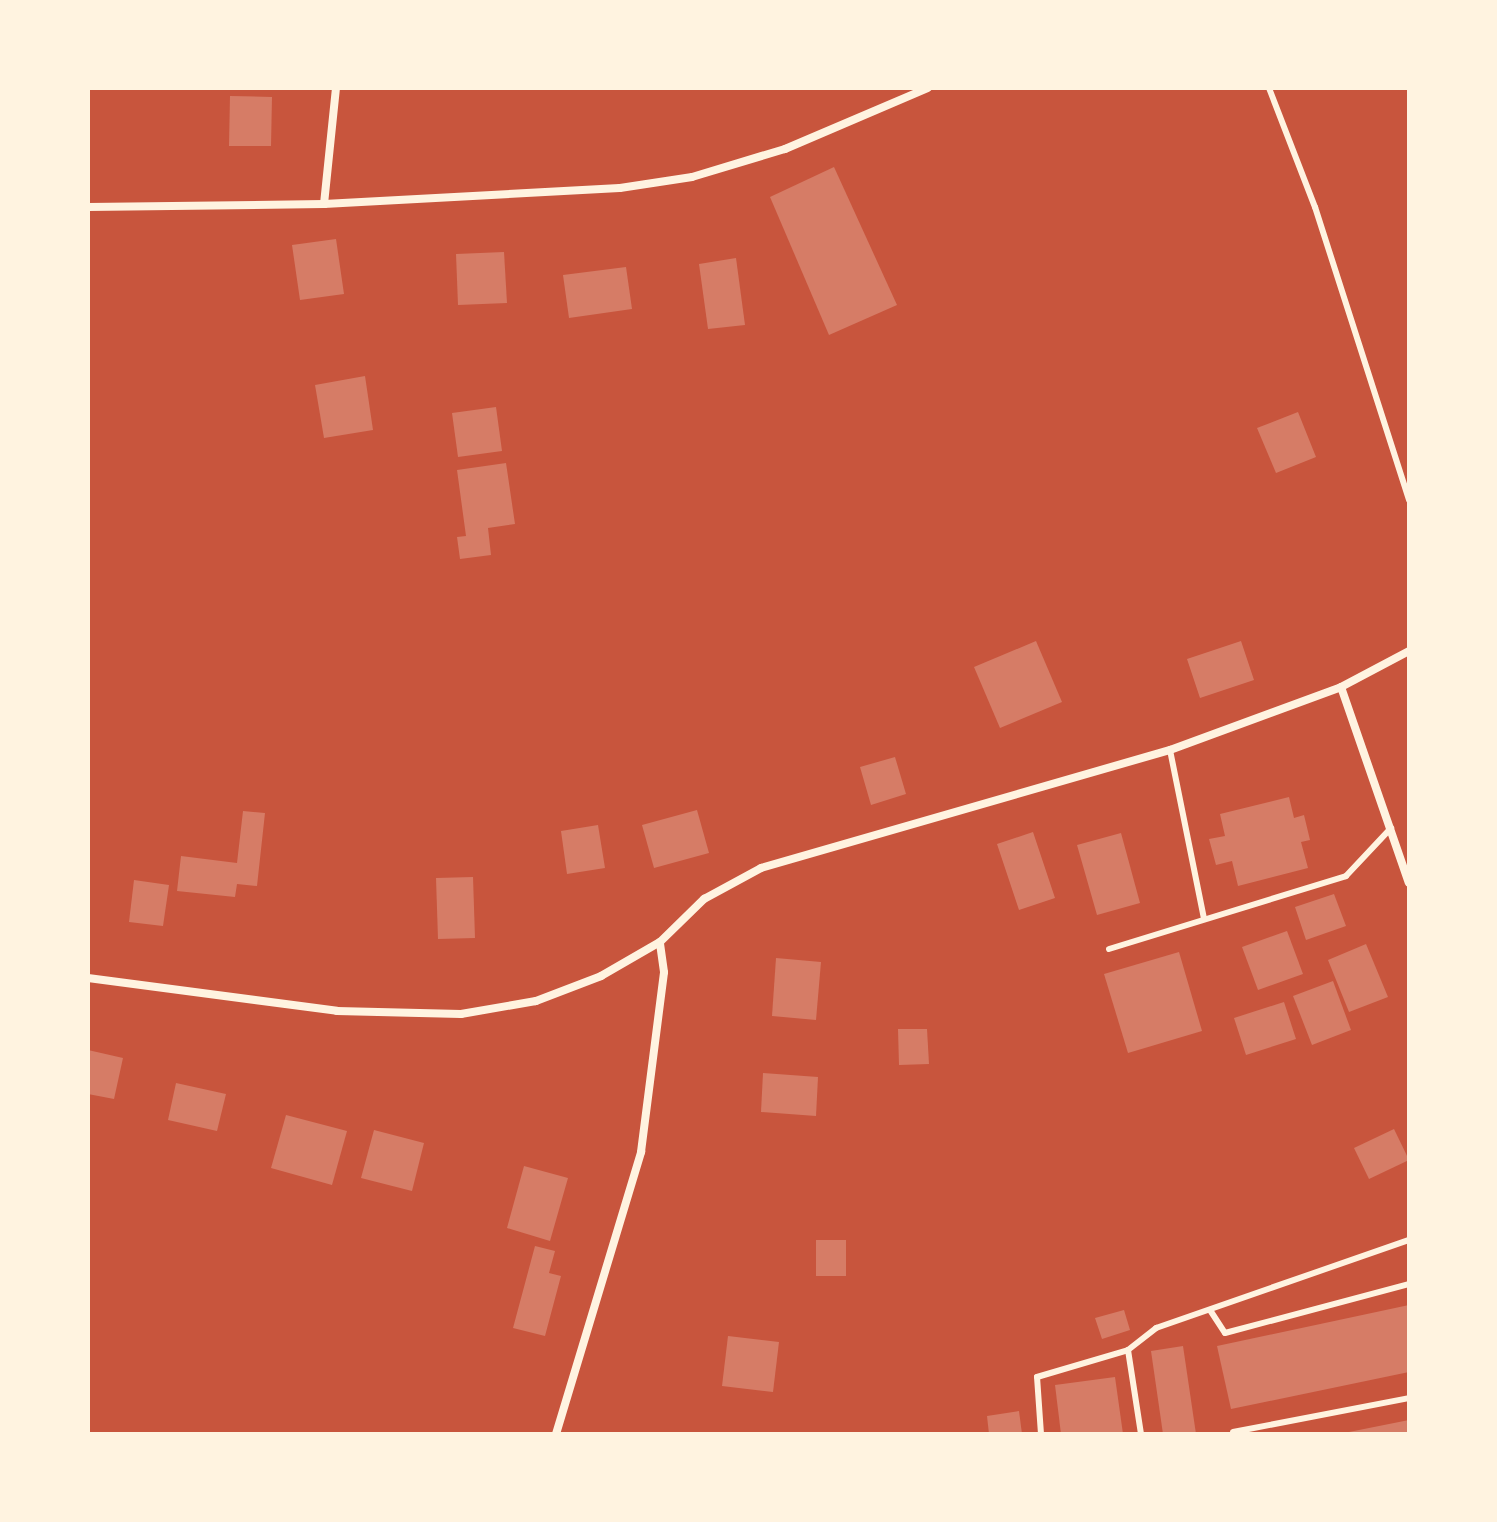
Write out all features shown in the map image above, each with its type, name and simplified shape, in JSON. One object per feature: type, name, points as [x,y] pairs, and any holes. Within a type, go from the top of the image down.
[{"type":"street","points":[[324,204],[336,88]]},
{"type":"street","points":[[88,207],[324,204],[620,188],[692,177],[785,149],[928,88]]},
{"type":"street","points":[[88,978],[268,1006],[461,1014],[536,1001],[577,987],[660,942],[704,899],[782,860],[1170,750],[1341,687],[1409,651]]},
{"type":"street","points":[[1341,687],[1409,883]]},
{"type":"street","points":[[556,1434],[641,1152],[664,972],[660,942]]},
{"type":"lane","points":[[1269,88],[1315,207],[1409,500]]},
{"type":"lane","points":[[1170,750],[1204,919]]},
{"type":"lane","points":[[1109,949],[1346,876],[1391,828]]},
{"type":"lane","points":[[1041,1434],[1037,1377],[1128,1350],[1156,1328],[1409,1240]]},
{"type":"lane","points":[[1210,1310],[1225,1333],[1409,1284]]},
{"type":"lane","points":[[1128,1350],[1141,1434]]},
{"type":"lane","points":[[1233,1432],[1409,1398]]},
{"type":"building","points":[[230,96],[272,97],[271,146],[229,146]]},
{"type":"building","points":[[834,167],[897,305],[829,335],[770,197]]},
{"type":"building","points":[[336,239],[344,294],[300,300],[292,245]]},
{"type":"building","points":[[504,252],[507,303],[458,305],[456,254]]},
{"type":"building","points":[[736,258],[745,325],[708,329],[699,264]]},
{"type":"building","points":[[626,267],[632,309],[569,318],[563,275]]},
{"type":"building","points":[[365,376],[373,430],[324,438],[315,385]]},
{"type":"building","points":[[496,407],[502,451],[458,457],[452,413]]},
{"type":"building","points":[[1298,412],[1316,457],[1276,473],[1257,428]]},
{"type":"building","points":[[506,463],[515,524],[488,528],[491,555],[460,559],[457,537],[466,536],[457,470]]},
{"type":"building","points":[[1036,641],[1062,702],[1000,728],[974,667]]},
{"type":"building","points":[[1241,641],[1254,680],[1200,698],[1187,659]]},
{"type":"building","points":[[895,757],[906,794],[871,805],[860,767]]},
{"type":"building","points":[[1289,797],[1294,818],[1304,815],[1310,840],[1301,842],[1308,868],[1238,886],[1232,861],[1216,865],[1209,839],[1225,836],[1220,814]]},
{"type":"building","points":[[697,810],[709,853],[654,868],[642,825]]},
{"type":"building","points":[[243,811],[265,813],[257,886],[237,884],[235,897],[177,891],[181,856],[237,863]]},
{"type":"building","points":[[598,825],[605,868],[567,874],[561,831]]},
{"type":"building","points":[[1033,832],[1055,898],[1019,910],[997,844]]},
{"type":"building","points":[[1121,833],[1140,903],[1097,915],[1077,845]]},
{"type":"building","points":[[473,877],[475,938],[438,939],[436,878]]},
{"type":"building","points":[[134,880],[169,885],[163,926],[129,922]]},
{"type":"building","points":[[1334,894],[1346,926],[1306,940],[1295,907]]},
{"type":"building","points":[[1287,931],[1303,974],[1258,990],[1242,947]]},
{"type":"building","points":[[1366,944],[1388,997],[1349,1012],[1328,960]]},
{"type":"building","points":[[1179,952],[1202,1031],[1128,1053],[1104,974]]},
{"type":"building","points":[[776,958],[821,962],[816,1020],[772,1016]]},
{"type":"building","points":[[1333,981],[1351,1030],[1312,1045],[1293,996]]},
{"type":"building","points":[[1284,1002],[1296,1039],[1246,1055],[1234,1018]]},
{"type":"building","points":[[898,1029],[927,1029],[929,1064],[899,1065]]},
{"type":"building","points":[[88,1050],[123,1058],[114,1099],[88,1094]]},
{"type":"building","points":[[763,1073],[818,1077],[816,1116],[761,1112]]},
{"type":"building","points":[[176,1083],[226,1094],[217,1131],[168,1120]]},
{"type":"building","points":[[286,1115],[347,1131],[332,1185],[271,1168]]},
{"type":"building","points":[[1394,1129],[1409,1160],[1369,1179],[1354,1148]]},
{"type":"building","points":[[374,1130],[424,1143],[412,1191],[361,1178]]},
{"type":"building","points":[[524,1166],[568,1178],[550,1241],[507,1228]]},
{"type":"building","points":[[816,1240],[846,1240],[846,1276],[816,1276]]},
{"type":"building","points":[[535,1246],[555,1251],[549,1273],[561,1276],[545,1336],[513,1328]]},
{"type":"building","points":[[1409,1305],[1409,1372],[1231,1409],[1217,1346]]},
{"type":"building","points":[[1124,1310],[1130,1330],[1102,1339],[1095,1318]]},
{"type":"building","points":[[728,1336],[779,1342],[773,1392],[722,1386]]},
{"type":"building","points":[[1183,1346],[1196,1434],[1163,1434],[1151,1351]]},
{"type":"building","points":[[1115,1377],[1123,1434],[1061,1434],[1055,1385]]},
{"type":"building","points":[[1019,1411],[1022,1434],[989,1434],[987,1416]]},
{"type":"building","points":[[1409,1420],[1409,1434],[1344,1433]]}]
